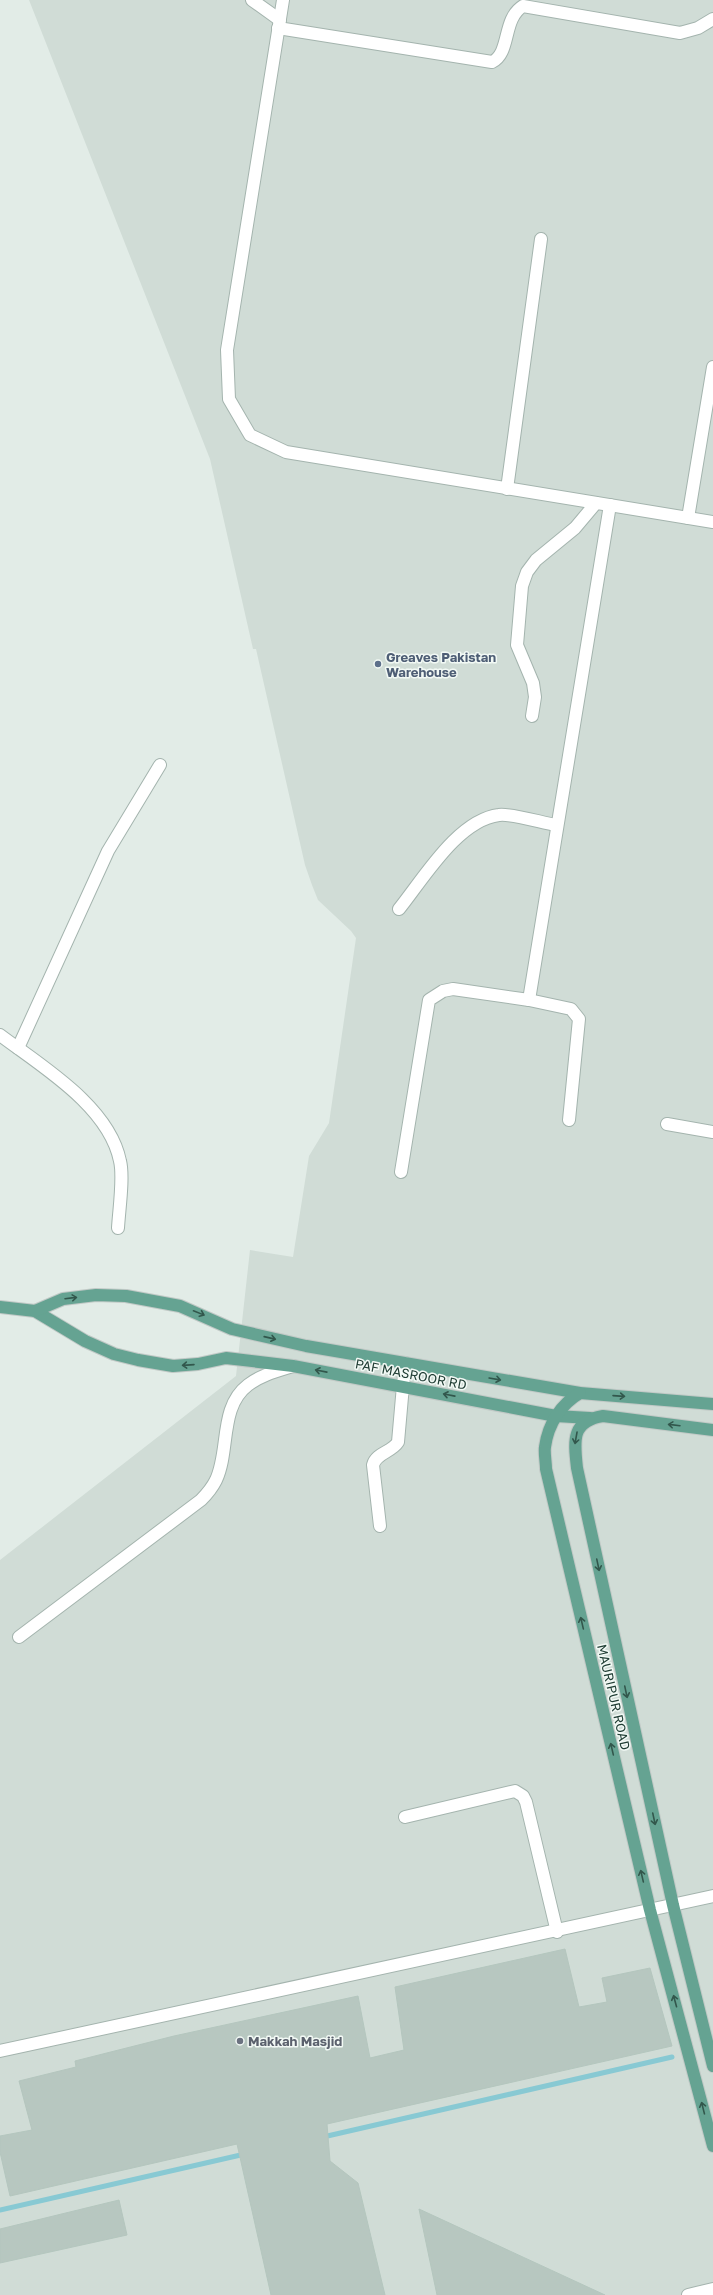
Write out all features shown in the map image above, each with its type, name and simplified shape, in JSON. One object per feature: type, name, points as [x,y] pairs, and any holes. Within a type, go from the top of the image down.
[{"type":"main road","name":"PAF MASROOR RD","points":[[35,1311],[63,1299],[96,1295],[126,1296],[180,1306],[232,1329],[306,1346],[580,1394]]},
{"type":"main road","points":[[0,1306],[35,1311]]},
{"type":"main road","name":"PAF MASROOR RD","points":[[35,1311],[85,1342],[114,1354],[138,1360],[173,1366],[198,1364],[226,1358],[293,1366],[556,1416],[590,1418]]},
{"type":"main road","points":[[580,1394],[713,1404]]},
{"type":"main road","name":"MAURIPUR ROAD","points":[[580,1394],[570,1399],[556,1416],[545,1447],[546,1469],[650,1910],[686,2039],[713,2146]]},
{"type":"main road","points":[[590,1418],[603,1416],[713,1430]]},
{"type":"main road","name":"MAURIPUR ROAD","points":[[590,1418],[578,1429],[575,1444],[577,1468],[673,1905],[712,2063]]},
{"type":"street","points":[[252,0],[279,24],[492,62],[500,56],[511,17],[523,6],[680,33],[698,28],[713,20]]},
{"type":"street","points":[[283,0],[227,350],[229,399],[250,434],[286,452],[713,522]]},
{"type":"street","points":[[508,489],[542,240]]},
{"type":"street","points":[[688,518],[713,367]]},
{"type":"street","points":[[532,716],[535,697],[533,683],[517,645],[522,586],[527,572],[536,560],[575,528],[596,502]]},
{"type":"street","points":[[529,1000],[556,825],[610,505]]},
{"type":"street","points":[[18,1048],[108,851],[160,765]]},
{"type":"street","points":[[399,909],[457,837],[478,822],[500,814],[556,825]]},
{"type":"street","points":[[400,1172],[429,1000],[443,991],[453,989],[529,1000],[571,1009],[579,1019],[569,1120]]},
{"type":"street","points":[[0,1035],[70,1088],[91,1108],[113,1138],[121,1162],[118,1228]]},
{"type":"street","points":[[667,1124],[713,1132]]},
{"type":"street","points":[[380,1526],[373,1465],[376,1458],[396,1446],[398,1442],[405,1363]]},
{"type":"street","points":[[18,1637],[202,1500],[217,1479],[231,1408],[239,1394],[247,1385],[263,1376],[293,1366]]},
{"type":"street","points":[[405,1817],[515,1791],[519,1792],[526,1802],[557,1932]]},
{"type":"street","points":[[0,2051],[557,1932],[713,1896]]},
{"type":"street","points":[[688,2295],[713,2289]]},
{"type":"shaded area","points":[[29,0],[713,0],[713,2295],[0,2295],[0,1560],[236,1376],[250,1250],[293,1257],[309,1156],[329,1123],[356,938],[351,931],[318,900],[305,865],[256,649],[253,649],[210,459]]},
{"type":"building","points":[[565,1949],[579,2007],[607,2002],[602,1978],[650,1968],[672,2046],[327,2124],[330,2161],[358,2183],[385,2295],[271,2295],[237,2144],[10,2196],[0,2152],[0,2136],[32,2130],[19,2081],[76,2067],[75,2061],[174,2036],[358,1996],[370,2058],[404,2050],[395,1987]]},
{"type":"building","points":[[119,2200],[127,2235],[0,2263],[0,2229]]},
{"type":"building","points":[[419,2209],[605,2295],[437,2295]]},
{"type":"waterway","points":[[323,2137],[672,2057]]},
{"type":"waterway","points":[[0,2210],[245,2154]]},
{"type":"place","name":"Greaves Pakistan Warehouse","points":[[378,664]]},
{"type":"place","name":"Makkah Masjid","points":[[240,2041]]}]
